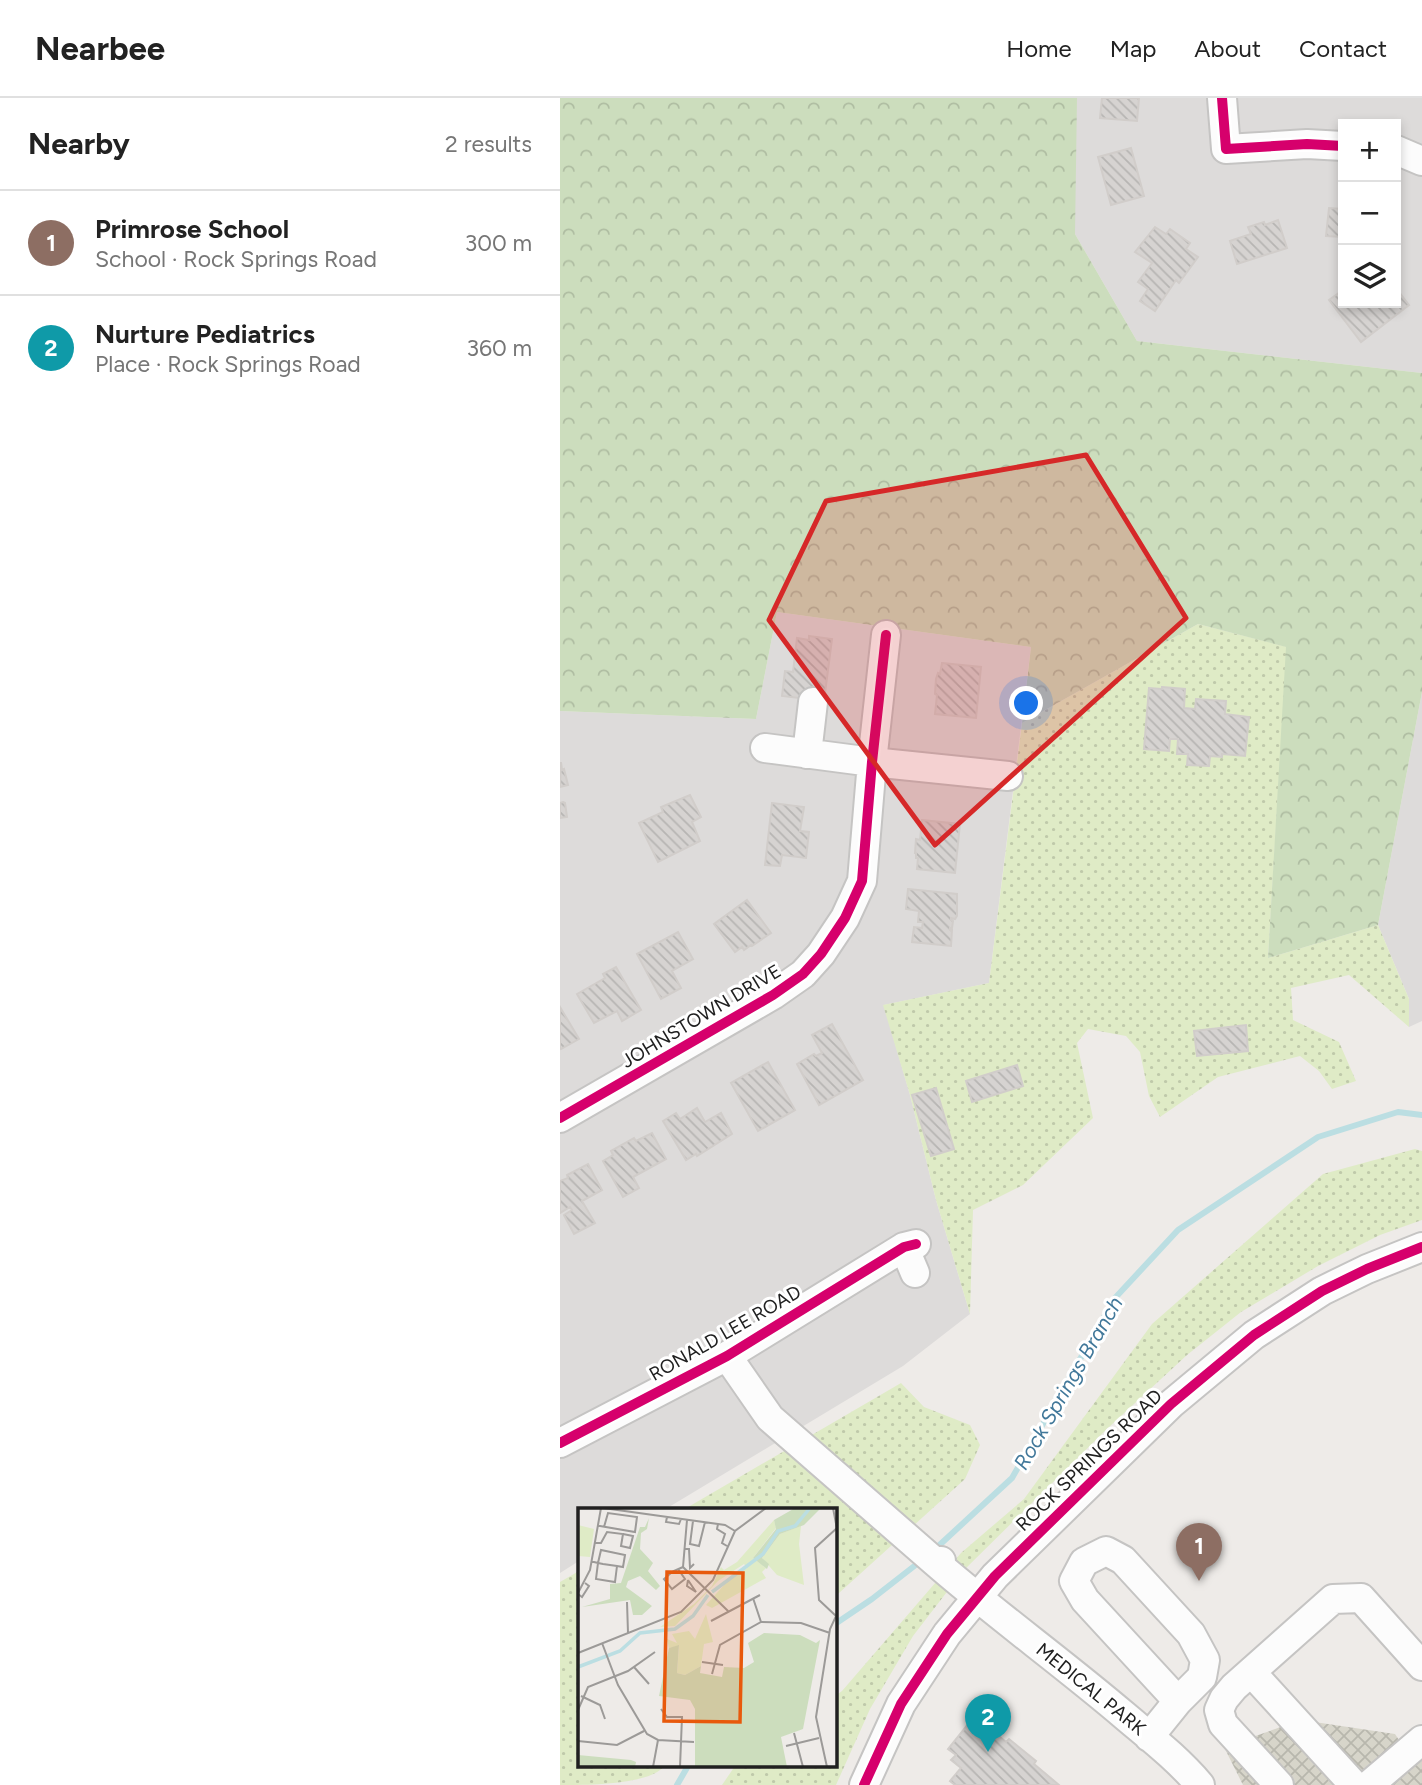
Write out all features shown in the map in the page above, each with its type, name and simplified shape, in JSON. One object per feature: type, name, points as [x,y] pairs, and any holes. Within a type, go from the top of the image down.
[{"type":"street","points":[[1222,98],[1226,149],[1307,144],[1338,146]]},
{"type":"street","points":[[1401,152],[1422,161]]},
{"type":"street","name":"JOHNSTOWN DRIVE","points":[[560,1118],[773,995],[804,973],[821,954],[845,918],[862,881],[886,635]]},
{"type":"street","points":[[807,754],[813,702]]},
{"type":"street","points":[[765,748],[1008,776]]},
{"type":"street","name":"RONALD LEE ROAD","points":[[560,1443],[727,1356],[910,1246],[915,1273]]},
{"type":"street","name":"ROCK SPRINGS ROAD","points":[[864,1785],[901,1704],[947,1634],[995,1576],[1171,1404],[1254,1335],[1322,1291],[1422,1247]]},
{"type":"street","name":"MEDICAL PARK","points":[[727,1356],[770,1418],[938,1561],[977,1598],[1184,1766],[1199,1785]]},
{"type":"street","points":[[1150,1737],[1202,1676],[1205,1660],[1191,1634],[1123,1560],[1106,1551],[1084,1562],[1074,1581],[1086,1600],[1178,1701]]},
{"type":"street","points":[[1279,1785],[1223,1724],[1219,1710],[1234,1687],[1333,1599],[1361,1598],[1422,1665]]},
{"type":"street","points":[[1251,1672],[1354,1785]]},
{"type":"street","points":[[1369,1785],[1422,1740]]},
{"type":"highlighted area","points":[[1086,455],[1186,618],[935,845],[769,620],[826,501]]},
{"type":"shaded area","points":[[1066,98],[1422,98],[1422,373],[1137,341],[1075,234]]},
{"type":"shaded area","points":[[777,612],[1031,647],[989,983],[884,1005],[936,1200],[970,1314],[903,1366],[667,1508],[578,1508],[578,1562],[560,1573],[560,711],[756,719]]},
{"type":"shaded area","points":[[1422,692],[1422,1021],[1409,1027],[1409,999],[1378,925]]},
{"type":"shaded area","points":[[1301,1720],[1395,1734],[1409,1755],[1422,1761],[1422,1785],[1243,1785],[1224,1747]]},
{"type":"green space","points":[[560,98],[1077,98],[1075,234],[1137,341],[1422,373],[1422,692],[1378,925],[1268,958],[1286,647],[1198,624],[1022,723],[1031,647],[777,612],[756,719],[560,711]]},
{"type":"green space","points":[[1198,624],[1287,647],[1268,958],[1378,925],[1409,999],[1409,1027],[1349,975],[1291,988],[1293,1020],[1339,1042],[1356,1081],[1332,1089],[1319,1071],[1300,1056],[1218,1077],[1160,1117],[1149,1096],[1140,1052],[1126,1036],[1088,1029],[1077,1043],[1093,1118],[1023,1185],[973,1210],[970,1314],[883,1005],[989,983],[1022,723]]},
{"type":"green space","points":[[1415,1149],[1422,1151],[1422,1220],[1380,1235],[1318,1266],[1241,1312],[1187,1355],[1108,1428],[963,1571],[913,1636],[870,1709],[836,1785],[722,1785],[734,1768],[836,1768],[836,1695],[961,1553],[1024,1499],[1152,1324],[1323,1174]]},
{"type":"green space","points":[[901,1383],[924,1407],[970,1425],[980,1445],[965,1479],[836,1595],[836,1508],[686,1508]]},
{"type":"green space","points":[[578,1572],[578,1768],[662,1768],[657,1772],[617,1783],[560,1785],[560,1582]]},
{"type":"building","points":[[1102,98],[1139,98],[1137,121],[1100,118]]},
{"type":"building","points":[[1131,148],[1144,196],[1111,205],[1098,157]]},
{"type":"building","points":[[1329,208],[1338,209],[1338,237],[1326,236]]},
{"type":"building","points":[[1278,220],[1287,248],[1237,264],[1230,241],[1251,234],[1248,227]]},
{"type":"building","points":[[1155,227],[1166,234],[1170,229],[1190,243],[1186,249],[1198,257],[1179,283],[1176,280],[1155,311],[1140,301],[1148,289],[1138,282],[1152,263],[1135,252]]},
{"type":"building","points":[[1338,294],[1338,308],[1401,308],[1401,295],[1409,305],[1361,342],[1329,300]]},
{"type":"building","points":[[809,636],[832,639],[824,701],[782,696],[785,671],[793,672],[797,638],[809,640]]},
{"type":"building","points":[[942,663],[981,667],[976,718],[935,714],[936,679]]},
{"type":"building","points":[[1149,688],[1185,689],[1184,708],[1195,709],[1196,699],[1226,701],[1225,714],[1249,717],[1245,756],[1222,754],[1222,757],[1210,756],[1209,766],[1187,765],[1188,754],[1177,754],[1178,739],[1170,739],[1169,751],[1144,749]]},
{"type":"building","points":[[561,762],[568,785],[560,787]]},
{"type":"building","points":[[690,795],[701,817],[692,822],[700,841],[658,862],[639,823],[663,812],[661,807]]},
{"type":"building","points":[[563,802],[567,817],[560,818],[560,803]]},
{"type":"building","points":[[772,803],[804,807],[800,831],[809,832],[806,858],[782,855],[780,866],[765,865]]},
{"type":"building","points":[[922,820],[960,824],[955,873],[917,869],[916,839],[920,840]]},
{"type":"building","points":[[908,889],[957,894],[957,916],[955,919],[951,918],[951,946],[912,942],[914,927],[922,928],[923,922],[918,922],[919,911],[906,909]]},
{"type":"building","points":[[747,900],[771,933],[752,946],[744,950],[742,947],[735,952],[714,924]]},
{"type":"building","points":[[678,932],[693,959],[672,971],[681,988],[661,999],[637,954]]},
{"type":"building","points":[[616,967],[641,1010],[622,1021],[617,1011],[594,1023],[577,994],[605,978],[603,974]]},
{"type":"building","points":[[560,1007],[579,1039],[561,1049],[560,1048]]},
{"type":"building","points":[[832,1024],[863,1080],[819,1105],[797,1064],[814,1054],[816,1056],[822,1053],[812,1035]]},
{"type":"building","points":[[1246,1025],[1248,1051],[1197,1056],[1194,1031]]},
{"type":"building","points":[[768,1062],[795,1110],[758,1131],[731,1083]]},
{"type":"building","points":[[1017,1065],[1023,1086],[972,1102],[966,1081]]},
{"type":"building","points":[[936,1088],[954,1149],[931,1156],[912,1095]]},
{"type":"building","points":[[697,1108],[705,1122],[721,1113],[732,1134],[686,1160],[663,1121],[676,1113],[680,1119]]},
{"type":"building","points":[[652,1133],[666,1159],[633,1177],[639,1188],[623,1197],[603,1161],[613,1155],[611,1151],[634,1138],[636,1141]]},
{"type":"building","points":[[588,1164],[602,1190],[582,1201],[595,1223],[574,1234],[564,1215],[572,1210],[570,1207],[560,1213],[560,1181]]},
{"type":"building","points":[[982,1722],[1006,1742],[1009,1739],[1036,1761],[1034,1764],[1059,1785],[955,1785],[950,1781],[961,1768],[951,1760],[956,1755],[948,1749],[969,1723],[977,1729]]},
{"type":"waterway","name":"Rock Springs Branch","points":[[933,1551],[1012,1478],[1115,1298],[1178,1230],[1318,1137],[1398,1112],[1422,1115]]},
{"type":"waterway","name":"Rock Springs Branch","points":[[836,1623],[922,1560]]},
{"type":"waterway","name":"Rock Springs Branch","points":[[677,1785],[687,1768]]},
{"type":"cycle path","points":[[1222,98],[1226,149],[1307,144],[1338,146]]},
{"type":"cycle path","points":[[560,1118],[773,995],[803,974],[821,954],[845,918],[862,881],[886,635]]},
{"type":"cycle path","points":[[560,1443],[727,1356],[904,1247],[916,1244]]},
{"type":"cycle path","points":[[864,1785],[901,1704],[947,1634],[995,1576],[1171,1404],[1254,1335],[1322,1291],[1422,1247]]},
{"type":"place","name":"Primrose School","points":[[1199,1581]]},
{"type":"place","name":"Nurture Pediatrics","points":[[988,1752]]}]
